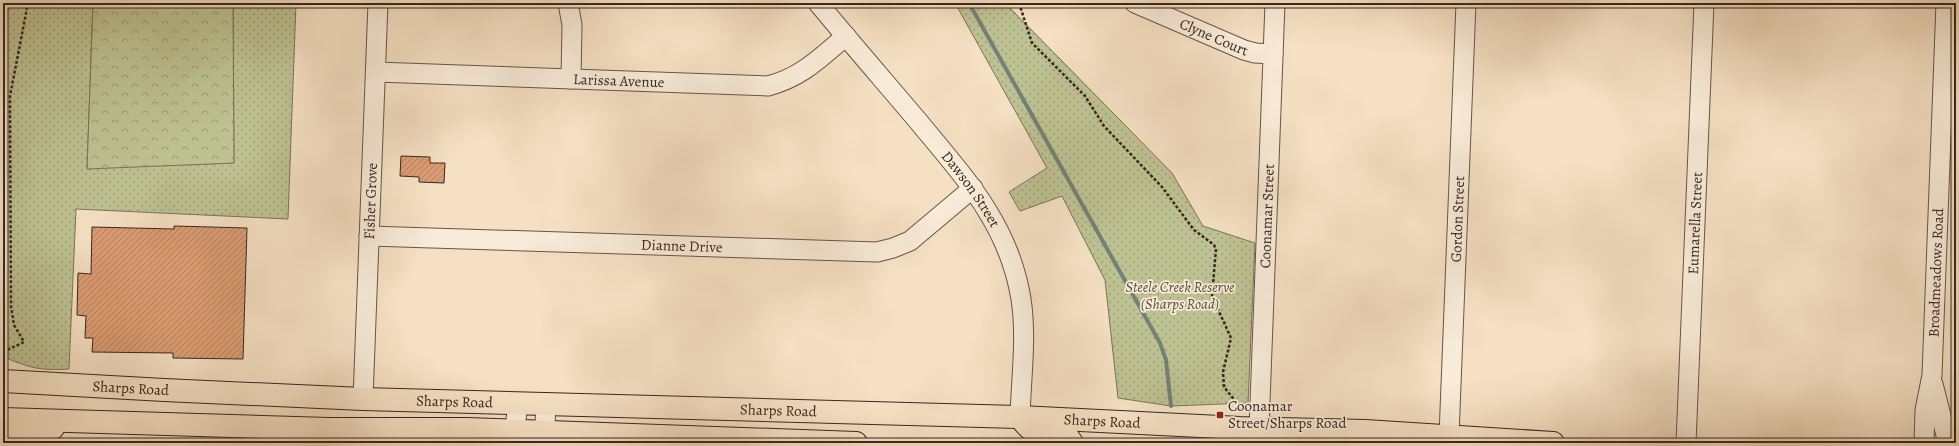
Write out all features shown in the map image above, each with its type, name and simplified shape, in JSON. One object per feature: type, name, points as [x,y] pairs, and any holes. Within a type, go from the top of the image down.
[{"type":"main road","name":"Sharps Road","points":[[5,379],[164,390],[363,399],[1020,417],[1249,429],[1365,437],[1449,436],[1553,443]]},
{"type":"main road","points":[[1020,417],[1028,428],[1037,435],[1067,436],[1072,443]]},
{"type":"main road","name":"Sharps Road","points":[[3,419],[329,429],[472,436],[544,438],[631,435],[856,443]]},
{"type":"main road","points":[[3,441],[84,421]]},
{"type":"main road","points":[[609,443],[631,435]]},
{"type":"street","name":"Fisher Grove","points":[[363,399],[378,3]]},
{"type":"street","points":[[568,3],[572,25],[571,79]]},
{"type":"street","name":"Dawson Street","points":[[818,3],[973,188],[996,222],[1014,269],[1021,300],[1023,331],[1020,417]]},
{"type":"street","name":"Clyne Court","points":[[1135,3],[1244,50],[1255,53],[1273,54]]},
{"type":"street","name":"Coonamar Street","points":[[1249,429],[1275,3]]},
{"type":"street","name":"Gordon Street","points":[[1449,436],[1466,3]]},
{"type":"street","name":"Eumarella Street","points":[[1686,443],[1704,3]]},
{"type":"street","name":"Broadmeadows Road","points":[[1924,443],[1925,410],[1932,375],[1946,3]]},
{"type":"street","name":"Larissa Avenue","points":[[376,72],[768,86],[785,81],[803,72],[846,36]]},
{"type":"street","name":"Dianne Drive","points":[[369,236],[876,252],[910,241],[973,188]]},
{"type":"street","name":"Broadmeadows Road","points":[[1932,375],[1948,443]]},
{"type":"street","points":[[513,437],[518,404]]},
{"type":"street","points":[[544,438],[546,405]]},
{"type":"path","points":[[3,352],[24,342],[14,325],[11,306],[10,96],[28,3]]},
{"type":"path","points":[[1019,3],[1032,43],[1085,96],[1104,126],[1162,187],[1194,230],[1216,248],[1212,296],[1231,338],[1223,380],[1224,387],[1228,394],[1241,408],[1249,429]]},
{"type":"green space","points":[[3,3],[93,3],[87,168],[234,163],[233,3],[296,3],[288,219],[76,209],[69,369],[32,367],[12,361],[3,354]]},
{"type":"green space","points":[[93,3],[233,3],[234,163],[87,169]]},
{"type":"green space","name":"Steele Creek Reserve (Sharps Road)","points":[[955,3],[1012,3],[1008,6],[1172,173],[1203,226],[1255,243],[1248,403],[1171,406],[1118,398],[1105,280],[1062,196],[1020,211],[1009,192],[1047,168]]},
{"type":"building","points":[[401,156],[430,157],[430,163],[445,163],[444,183],[419,182],[419,177],[400,176]]},
{"type":"building","points":[[174,226],[247,228],[243,359],[173,358],[173,353],[92,352],[93,338],[85,338],[86,316],[77,315],[78,273],[91,274],[92,227],[174,229]]},
{"type":"waterway","points":[[969,3],[1160,343],[1166,360],[1171,406]]},
{"type":"place","name":"Coonamar Street/Sharps Road","points":[[1220,415]]}]
